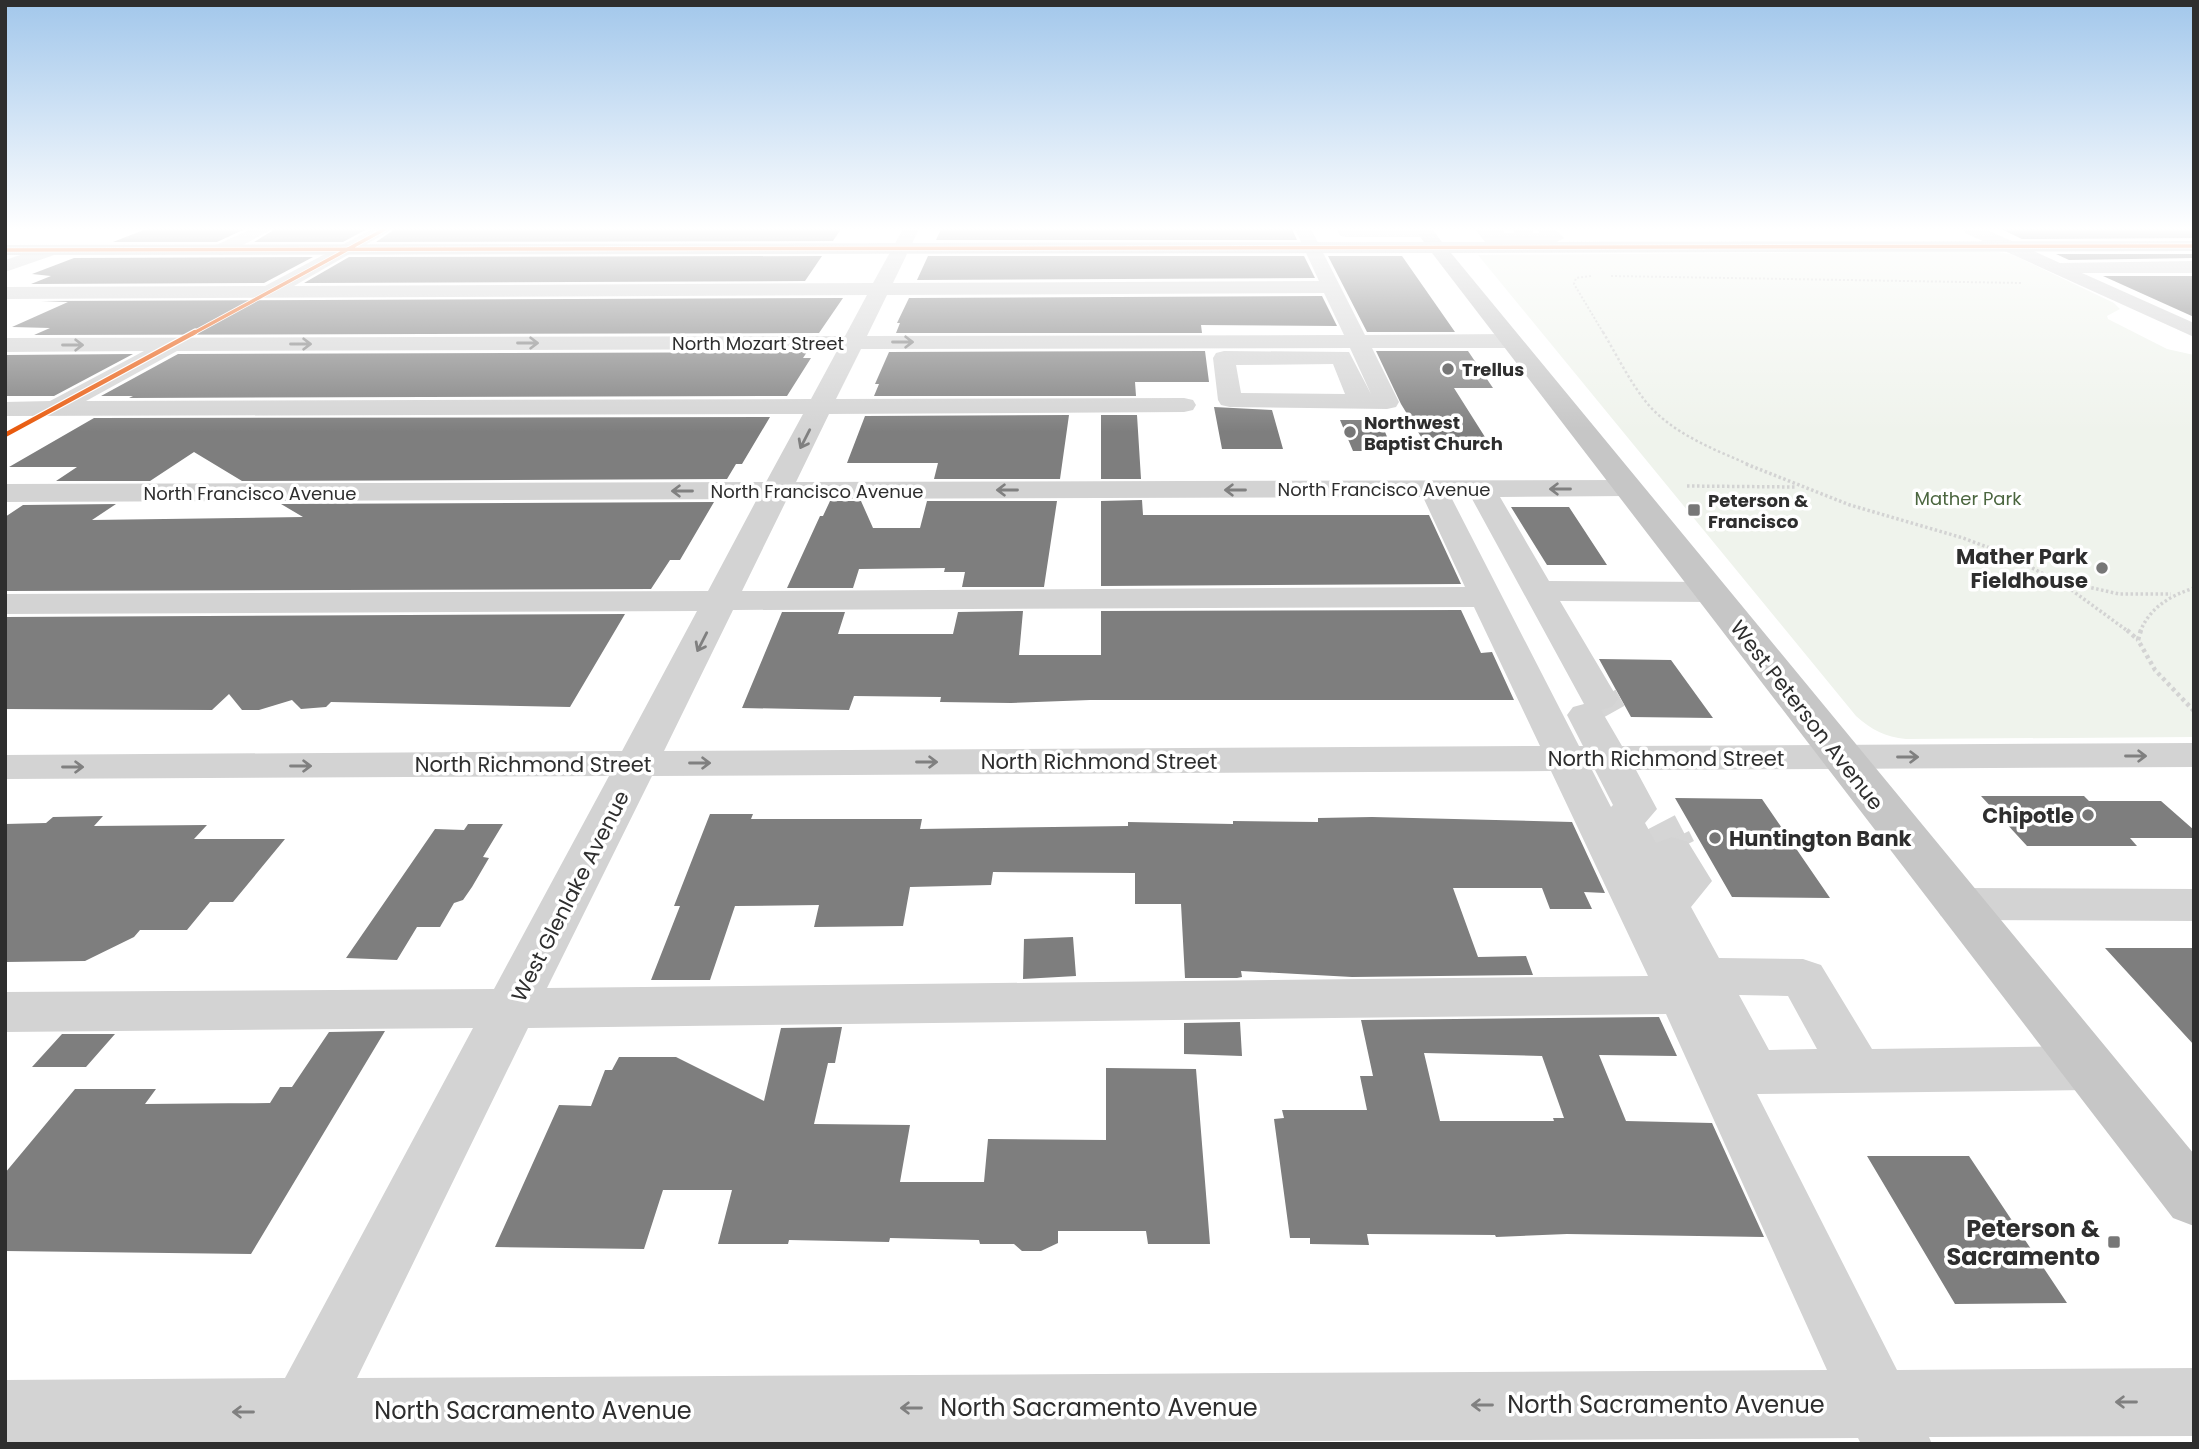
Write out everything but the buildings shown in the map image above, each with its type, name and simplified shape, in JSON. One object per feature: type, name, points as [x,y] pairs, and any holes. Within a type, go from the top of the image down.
[{"type":"main road","name":"West Peterson Avenue","points":[[1476,297],[2194,1199]]},
{"type":"street","points":[[5,435],[260,297]]},
{"type":"street","name":"West Glenlake Avenue","points":[[304,1412],[877,297]]},
{"type":"street","points":[[1335,297],[1387,402],[1361,402],[1230,400],[1224,358],[1341,357],[1361,402]]},
{"type":"street","points":[[2105,297],[2149,322],[2194,331]]},
{"type":"street","name":"North Mozart Street","points":[[5,345],[1511,341]]},
{"type":"street","points":[[5,409],[1184,405]]},
{"type":"street","name":"North Francisco Avenue","points":[[5,494],[1628,488]]},
{"type":"street","points":[[1433,489],[1486,597],[1598,758],[1655,828],[1689,881],[1667,904]]},
{"type":"street","points":[[1481,489],[1538,591],[1590,699],[1598,758],[1693,985],[1737,1072],[1887,1423]]},
{"type":"street","points":[[1538,591],[1710,592]]},
{"type":"street","points":[[5,604],[1486,597]]},
{"type":"street","name":"North Richmond Street","points":[[5,767],[2191,757]]},
{"type":"street","points":[[1655,828],[1622,820],[1667,904],[1693,985]]},
{"type":"street","points":[[1957,904],[2194,905]]},
{"type":"street","points":[[5,1012],[512,1009],[1693,985],[1803,978],[1857,1070]]},
{"type":"street","points":[[1737,1072],[2089,1068]]},
{"type":"street","name":"North Sacramento Avenue","points":[[5,1413],[304,1412],[1887,1423],[2194,1402]]},
{"type":"path","points":[[1582,297],[1651,409],[1708,445],[1799,486],[1894,520],[1984,544],[2052,578],[2113,618],[2138,640],[2155,670],[2194,711]]},
{"type":"path","points":[[1686,486],[1799,486]]},
{"type":"path","points":[[2052,578],[2107,592],[2172,594],[2194,588]]},
{"type":"path","points":[[2138,640],[2140,626],[2154,608],[2172,594]]},
{"type":"green space","name":"Mather Park","points":[[1512,297],[2101,297],[2120,309],[2107,316],[2108,319],[2167,349],[2194,355],[2194,737],[1906,739],[1885,735],[1856,716]]},
{"type":"tunnel","points":[[1599,699],[1608,715]]},
{"type":"tunnel","points":[[1658,824],[1668,843]]},
{"type":"tunnel","points":[[1667,842],[1672,852]]},
{"type":"cycle path","points":[[5,435],[260,297]]},
{"type":"place","name":"Trellus","points":[[1448,369]]},
{"type":"place","name":"Northwest Baptist Church","points":[[1350,432]]},
{"type":"place","name":"Peterson & Francisco","points":[[1694,510]]},
{"type":"place","name":"Mather Park Fieldhouse","points":[[2102,568]]},
{"type":"place","name":"Chipotle","points":[[2088,815]]},
{"type":"place","name":"Huntington Bank","points":[[1715,838]]},
{"type":"place","name":"Peterson & Sacramento","points":[[2114,1242]]}]
